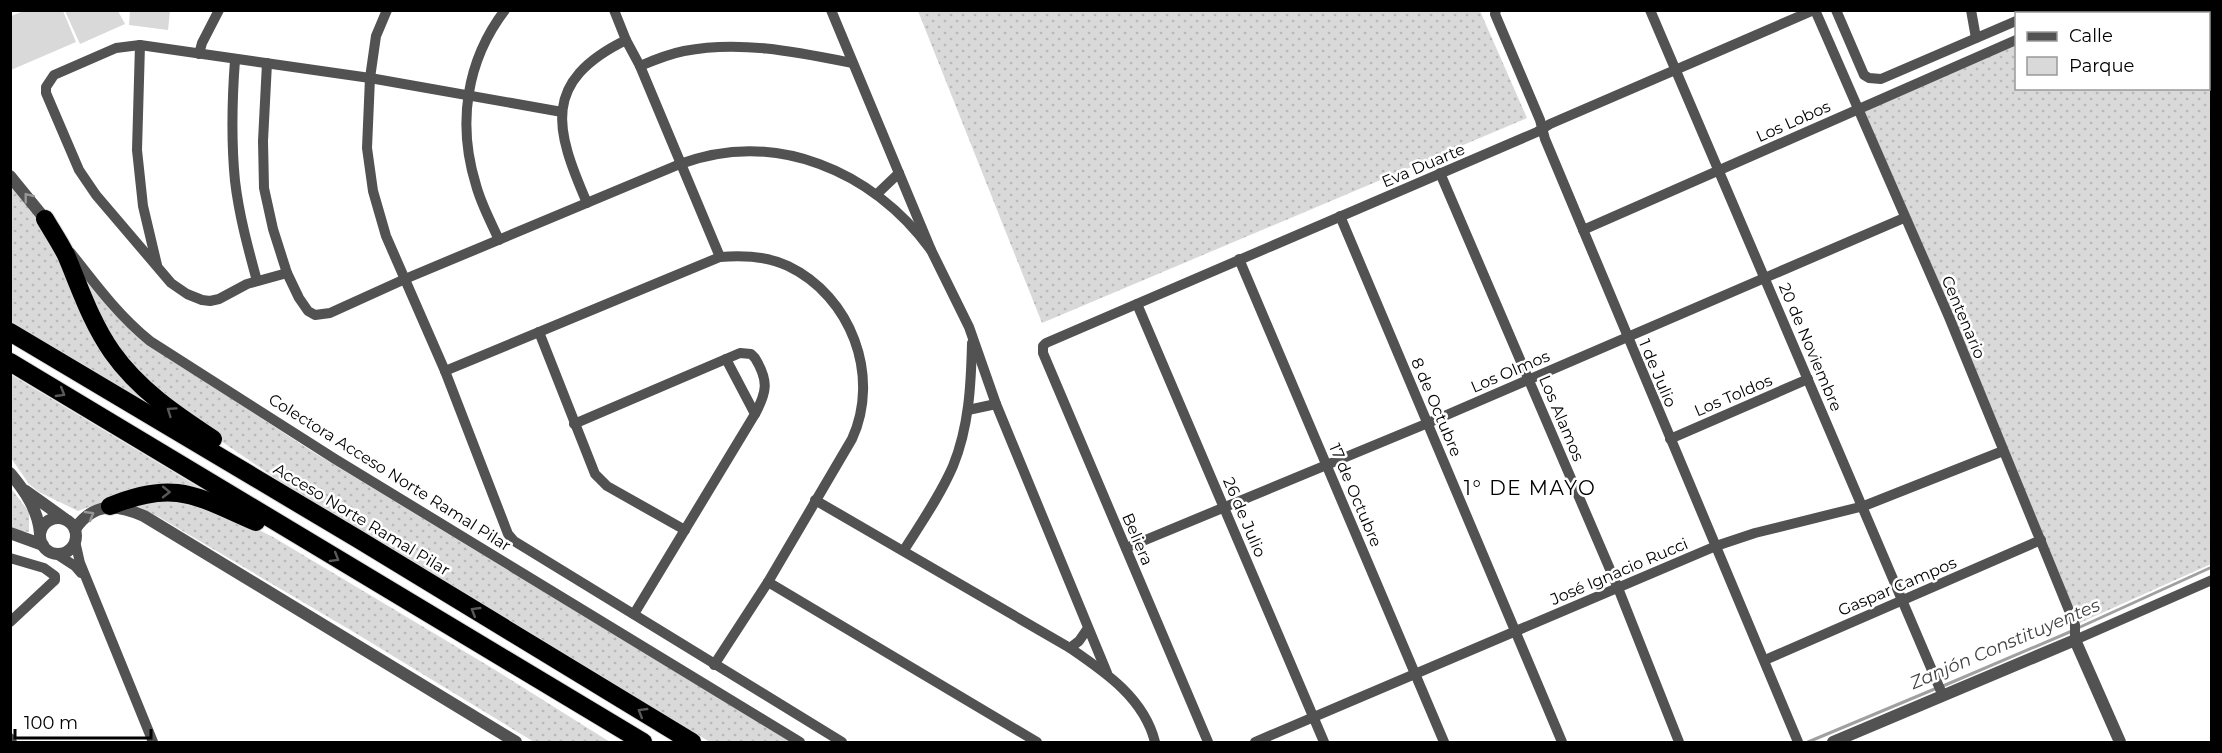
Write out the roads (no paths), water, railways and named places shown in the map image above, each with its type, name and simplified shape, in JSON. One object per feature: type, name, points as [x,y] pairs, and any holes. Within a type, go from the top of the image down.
[{"type":"highway","points":[[45,219],[65,254],[94,321],[111,351],[130,374],[163,405],[357,539]]},
{"type":"highway","name":"Acceso Norte Ramal Pilar","points":[[10,332],[692,742]]},
{"type":"highway","points":[[10,362],[643,742]]},
{"type":"highway","points":[[110,506],[135,496],[154,492],[170,491],[186,494],[313,545]]},
{"type":"highway","points":[[465,635],[628,742]]},
{"type":"street","points":[[199,54],[204,37],[219,10]]},
{"type":"street","points":[[387,10],[376,36],[370,78],[367,113],[368,171],[380,218],[445,371],[508,534],[514,541],[842,742]]},
{"type":"street","points":[[499,240],[481,200],[471,167],[467,143],[468,96],[475,62],[505,10]]},
{"type":"street","points":[[614,10],[640,66],[720,257]]},
{"type":"street","points":[[831,10],[931,250],[972,337],[996,404],[1107,673]]},
{"type":"street","name":"20 de Noviembre","points":[[1650,10],[1941,690]]},
{"type":"street","name":"Eva Duarte","points":[[1043,346],[1137,303],[1814,10]]},
{"type":"street","name":"Centenario","points":[[1814,10],[1856,110],[1949,317],[2041,540],[2075,633]]},
{"type":"street","points":[[1836,10],[1861,71],[1869,78],[1881,79],[2015,21]]},
{"type":"street","points":[[1971,10],[1976,38]]},
{"type":"street","name":"1 de Julio","points":[[1495,12],[1582,230],[1798,741]]},
{"type":"street","points":[[586,203],[567,153],[561,126],[564,98],[578,75],[603,53],[626,40]]},
{"type":"street","name":"Los Lobos","points":[[1582,230],[2015,40]]},
{"type":"street","points":[[140,45],[138,159],[143,206],[158,269]]},
{"type":"street","points":[[287,273],[265,281],[257,281],[219,299],[202,300],[179,288],[158,269],[84,177],[74,160],[46,93],[46,87],[54,75],[116,48],[140,45],[370,78],[562,112]]},
{"type":"street","points":[[640,66],[686,51],[744,47],[801,53],[852,63]]},
{"type":"street","points":[[235,60],[232,115],[235,183],[257,281]]},
{"type":"street","points":[[267,63],[263,141],[264,188],[273,229],[287,273],[299,298],[308,311],[315,315],[330,313],[405,279],[680,164],[723,152],[780,153],[820,163],[877,194],[908,222],[931,250]]},
{"type":"street","points":[[877,194],[899,173]]},
{"type":"street","name":"Los Alamos","points":[[1440,173],[1618,588],[1679,742]]},
{"type":"street","name":"Colectora Acceso Norte Ramal Pilar","points":[[10,176],[110,303],[150,341],[355,471],[800,742]]},
{"type":"street","name":"8 de Octubre","points":[[1340,216],[1562,742]]},
{"type":"street","name":"Los Olmos","points":[[1126,548],[1428,423],[1904,218]]},
{"type":"street","points":[[445,371],[720,257],[761,258],[786,265],[804,275],[833,304],[859,351],[864,388],[860,418],[852,439],[768,582],[714,665]]},
{"type":"street","name":"17 de Octubre","points":[[1239,259],[1444,742]]},
{"type":"street","name":"26 de Julio","points":[[1137,303],[1324,742]]},
{"type":"street","points":[[539,333],[590,464],[601,482],[685,530]]},
{"type":"street","points":[[904,550],[944,485],[963,437],[971,378],[972,337]]},
{"type":"street","name":"Beliera","points":[[1043,346],[1043,353],[1208,742]]},
{"type":"street","points":[[574,424],[740,353],[752,354],[766,385],[766,392],[754,414],[634,614]]},
{"type":"street","points":[[726,358],[754,414]]},
{"type":"street","name":"Los Toldos","points":[[1670,439],[1808,379]]},
{"type":"street","points":[[968,410],[996,404]]},
{"type":"street","name":"José Ignacio Rucci","points":[[1255,742],[1716,546],[1755,533],[1864,506],[2003,451]]},
{"type":"street","points":[[10,473],[22,488],[38,518],[42,539],[55,553],[75,566],[88,582]]},
{"type":"street","points":[[22,488],[72,530]]},
{"type":"street","points":[[815,500],[1070,648],[1107,673],[1138,706],[1155,742]]},
{"type":"street","points":[[55,553],[69,550],[72,530],[86,516],[110,506],[130,510],[159,524],[516,742]]},
{"type":"street","points":[[42,539],[42,528],[51,520],[62,519],[72,530],[77,555],[153,742]]},
{"type":"street","points":[[10,533],[42,539]]},
{"type":"street","name":"Gaspar Campos","points":[[1765,660],[2041,540]]},
{"type":"street","points":[[10,558],[49,570],[55,576],[55,580],[10,622]]},
{"type":"street","points":[[1833,742],[1941,690],[2075,633],[2211,580]]},
{"type":"street","points":[[768,582],[1038,742]]},
{"type":"street","points":[[1070,648],[1080,641],[1088,628]]},
{"type":"street","points":[[2075,633],[2120,742]]},
{"type":"street","points":[[10,738],[12,742]]},
{"type":"waterway","name":"Zanjón Constituyentes","points":[[2078,628],[2212,567]]},
{"type":"waterway","name":"Zanjón Constituyentes","points":[[1943,686],[2072,631]]},
{"type":"waterway","name":"Zanjón Constituyentes","points":[[1808,742],[1937,688]]},
{"type":"district","name":"1° DE MAYO","points":[[1530,488]]}]
